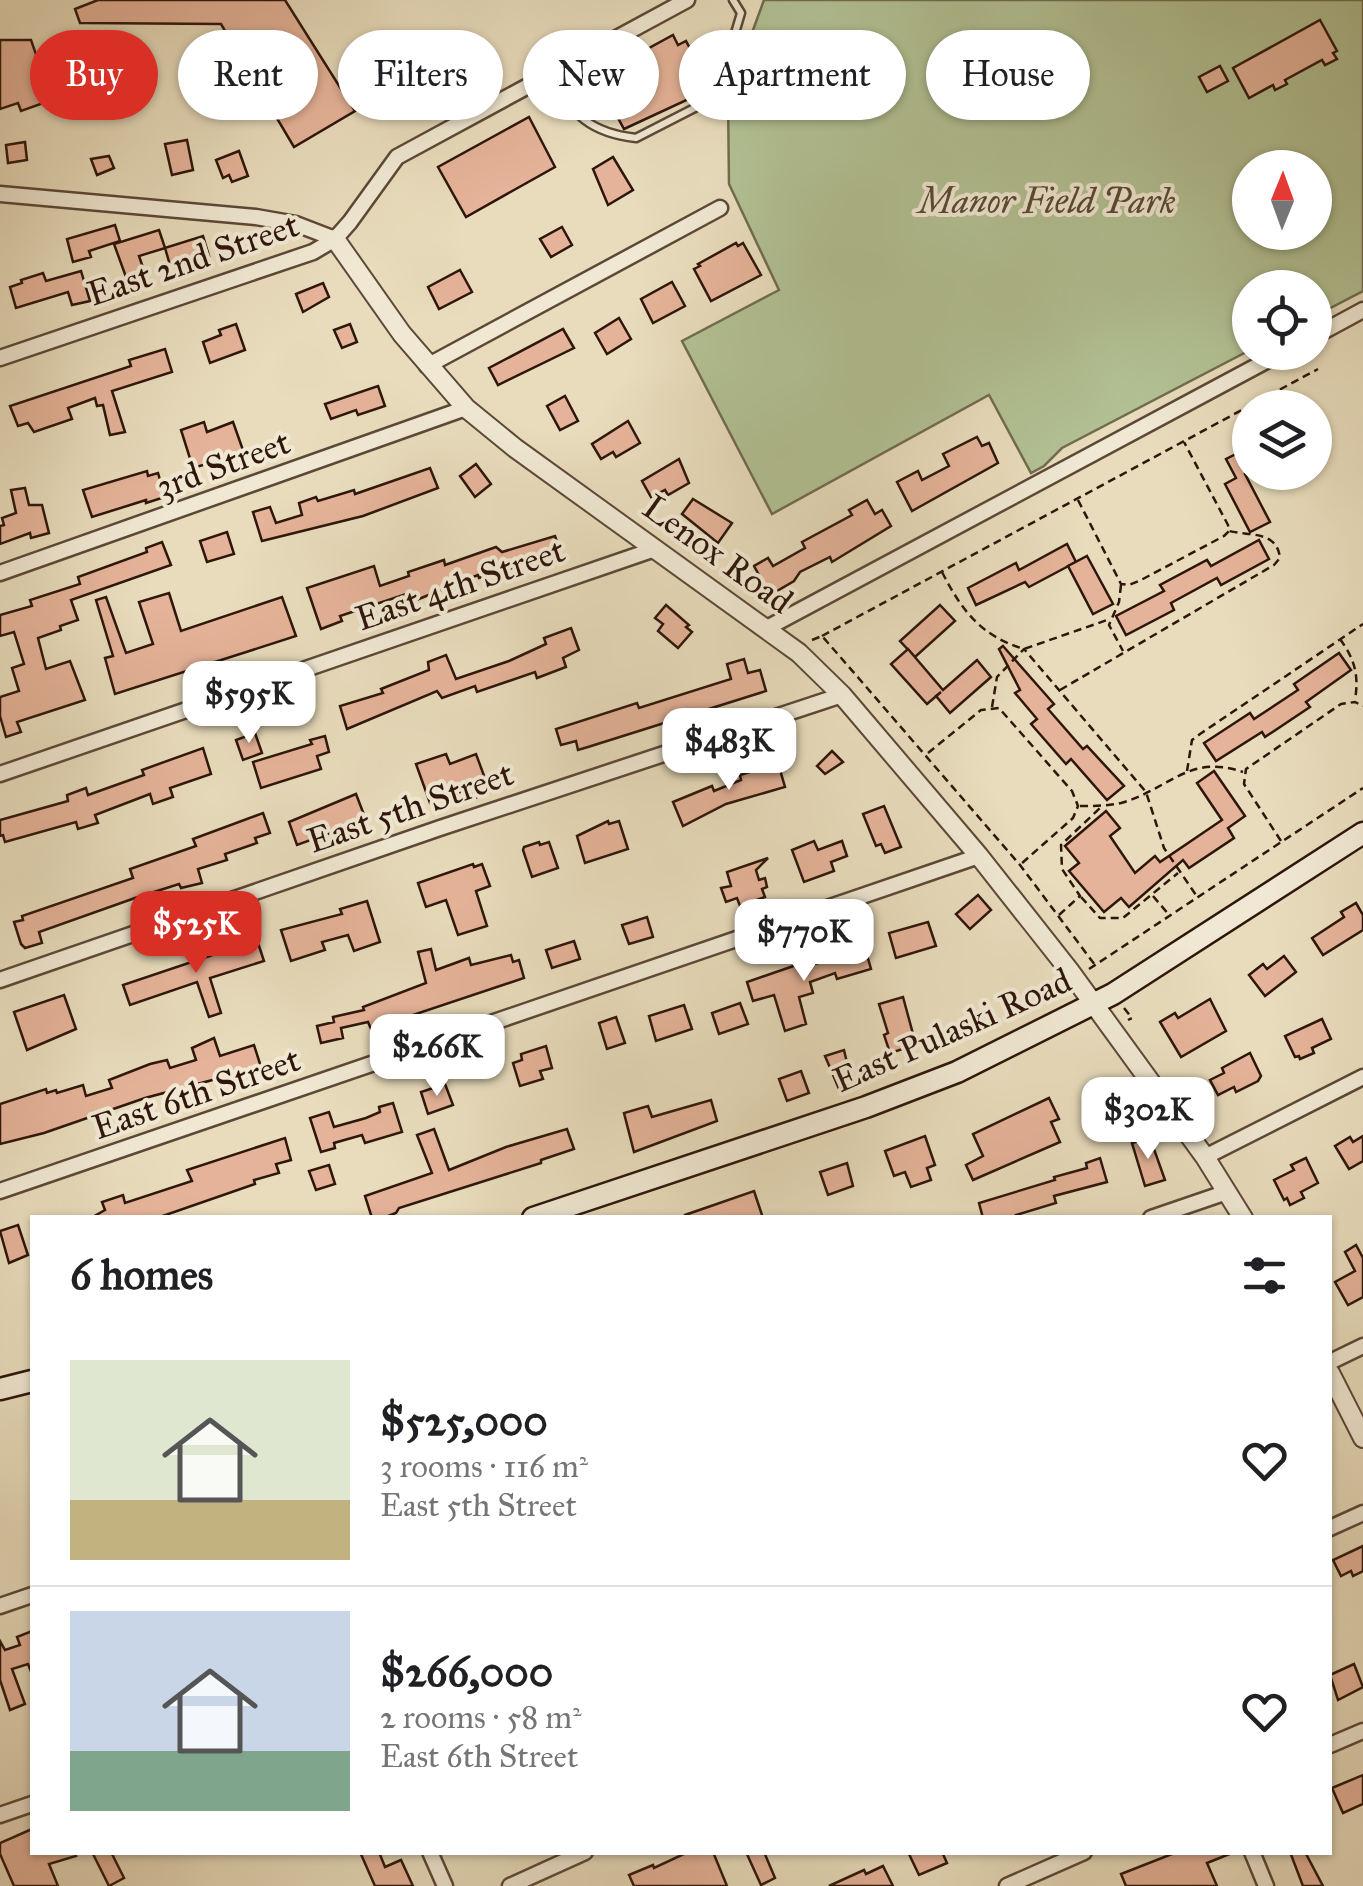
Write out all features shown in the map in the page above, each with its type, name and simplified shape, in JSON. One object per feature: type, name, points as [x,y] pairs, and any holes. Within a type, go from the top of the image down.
[{"type":"main road","name":"East Pulaski Road","points":[[542,1215],[866,1107],[958,1072],[1094,1005],[1363,833]]},
{"type":"main road","points":[[1,1384],[30,1381]]},
{"type":"street","name":"East 2nd Street","points":[[632,30],[687,0]]},
{"type":"street","name":"East 2nd Street","points":[[0,358],[313,252],[335,239],[397,157],[523,89]]},
{"type":"street","points":[[0,194],[256,217],[296,224],[335,239]]},
{"type":"street","points":[[427,366],[720,208]]},
{"type":"street","name":"Lenox Road","points":[[335,239],[427,366],[466,408],[799,653],[842,695],[979,856],[1094,1005],[1205,1157],[1241,1215]]},
{"type":"street","points":[[1332,327],[1363,310]]},
{"type":"street","points":[[766,628],[1250,370]]},
{"type":"street","name":"3rd Street","points":[[0,574],[466,408]]},
{"type":"street","name":"East 4th Street","points":[[0,774],[656,548]]},
{"type":"street","name":"East 5th Street","points":[[0,980],[842,695]]},
{"type":"street","name":"East 6th Street","points":[[0,1192],[979,856]]},
{"type":"street","points":[[1205,1157],[1363,1077]]},
{"type":"street","points":[[1159,1215],[1227,1192]]},
{"type":"street","points":[[1332,1361],[1363,1346]]},
{"type":"street","points":[[1332,1377],[1363,1438]]},
{"type":"street","points":[[1332,1527],[1363,1513]]},
{"type":"street","points":[[0,1606],[30,1596]]},
{"type":"street","points":[[1332,1745],[1363,1731]]},
{"type":"street","points":[[0,1815],[30,1805]]},
{"type":"street","points":[[431,1855],[445,1886]]},
{"type":"street","points":[[510,1886],[577,1855]]},
{"type":"street","points":[[1008,1886],[1077,1855]]},
{"type":"street","points":[[1253,1855],[1266,1886]]},
{"type":"lane","points":[[585,120],[594,128],[636,138],[716,97],[741,13],[733,0]]},
{"type":"path","points":[[810,640],[1316,370]]},
{"type":"path","points":[[1184,441],[1229,531]]},
{"type":"path","points":[[1077,498],[1121,584],[1120,602],[1110,619],[1111,633],[1124,652]]},
{"type":"path","points":[[1059,690],[1274,566],[1280,558],[1274,542],[1265,536],[1229,531],[1140,580],[1121,584]]},
{"type":"path","points":[[941,570],[962,606],[986,633],[1024,649],[1146,792],[1158,836],[1198,898]]},
{"type":"path","points":[[992,706],[997,677],[1024,649],[1110,619]]},
{"type":"path","points":[[1187,771],[1192,740],[1363,624]]},
{"type":"path","points":[[822,636],[1020,865],[1094,966],[1363,788]]},
{"type":"path","points":[[1340,639],[1357,670],[1355,702]]},
{"type":"path","points":[[1282,842],[1244,784],[1244,772],[1250,764],[1341,704],[1355,702],[1363,706]]},
{"type":"path","points":[[925,755],[980,710],[992,706],[1004,712],[1072,792],[1078,806],[1072,818],[1020,865]]},
{"type":"path","points":[[1078,806],[1121,803],[1187,771],[1218,765],[1244,772]]},
{"type":"path","points":[[1102,806],[1061,844],[1062,870],[1100,918],[1123,918],[1179,872]]},
{"type":"path","points":[[1152,895],[1170,916]]},
{"type":"path","points":[[1059,915],[1080,896]]},
{"type":"green space","name":"Manor Field Park","points":[[764,0],[1363,0],[1363,291],[1332,307],[1332,270],[1232,270],[1232,359],[1062,448],[1031,473],[989,395],[772,514],[682,341],[779,290],[729,184],[728,120],[906,120],[906,30],[753,30]]},
{"type":"building","points":[[98,0],[285,0],[304,30],[225,30],[221,24],[80,23],[75,9]]},
{"type":"building","points":[[1320,20],[1337,51],[1333,53],[1337,59],[1325,65],[1322,60],[1285,80],[1287,84],[1275,90],[1273,85],[1249,98],[1233,68]]},
{"type":"building","points":[[673,35],[679,44],[679,104],[659,113],[659,43]]},
{"type":"building","points":[[0,40],[30,40],[30,108],[21,111],[18,103],[0,109]]},
{"type":"building","points":[[318,52],[338,84],[340,120],[294,147],[278,120],[318,120]]},
{"type":"building","points":[[1220,66],[1228,81],[1207,92],[1199,77]]},
{"type":"building","points":[[524,120],[531,120],[555,167],[466,217],[438,167]]},
{"type":"building","points":[[619,120],[643,120],[624,129]]},
{"type":"building","points":[[187,140],[193,170],[172,175],[165,144]]},
{"type":"building","points":[[25,142],[27,160],[8,163],[6,145]]},
{"type":"building","points":[[239,151],[248,176],[232,182],[229,175],[223,178],[216,160]]},
{"type":"building","points":[[109,156],[114,168],[97,175],[91,159]]},
{"type":"building","points":[[613,157],[633,190],[608,205],[593,169]]},
{"type":"building","points":[[115,225],[120,241],[89,251],[91,257],[73,262],[67,239]]},
{"type":"building","points":[[562,227],[572,245],[551,257],[540,239]]},
{"type":"building","points":[[159,230],[165,248],[139,256],[148,282],[130,288],[114,244]]},
{"type":"building","points":[[203,236],[209,256],[175,267],[170,265],[165,248]]},
{"type":"building","points":[[736,243],[743,243],[761,275],[711,301],[694,269]]},
{"type":"building","points":[[460,270],[472,292],[439,309],[428,287]]},
{"type":"building","points":[[81,271],[90,301],[72,305],[68,292],[16,308],[10,287],[22,283],[21,280],[43,273],[46,281]]},
{"type":"building","points":[[672,282],[685,306],[653,323],[641,299]]},
{"type":"building","points":[[323,283],[329,297],[303,312],[296,294]]},
{"type":"building","points":[[619,318],[631,339],[607,354],[595,333]]},
{"type":"building","points":[[236,324],[245,350],[210,363],[203,342]]},
{"type":"building","points":[[350,324],[357,342],[342,348],[334,330]]},
{"type":"building","points":[[563,329],[574,348],[498,385],[489,368]]},
{"type":"building","points":[[165,349],[172,372],[112,391],[125,432],[110,435],[103,405],[97,406],[95,398],[68,408],[72,419],[34,432],[28,423],[18,426],[10,406],[131,366],[129,360]]},
{"type":"building","points":[[378,386],[385,406],[331,419],[325,404]]},
{"type":"building","points":[[565,396],[578,421],[560,430],[547,406]]},
{"type":"building","points":[[628,421],[640,443],[616,457],[613,452],[601,459],[592,444]]},
{"type":"building","points":[[204,422],[207,432],[233,422],[244,453],[193,468],[181,430]]},
{"type":"building","points":[[977,437],[982,446],[989,443],[998,463],[912,511],[897,482],[918,471],[922,480],[949,466],[943,454]]},
{"type":"building","points":[[679,459],[689,483],[668,495],[665,490],[651,497],[642,481]]},
{"type":"building","points":[[476,464],[491,484],[475,497],[460,476]]},
{"type":"building","points":[[430,468],[438,488],[363,516],[262,541],[253,512],[270,507],[276,523],[302,515],[299,503],[354,490],[355,494]]},
{"type":"building","points":[[147,471],[148,476],[158,473],[165,497],[92,517],[83,490]]},
{"type":"building","points":[[1232,480],[1232,490],[1253,490],[1270,522],[1250,532],[1225,484]]},
{"type":"building","points":[[25,488],[29,505],[42,505],[49,533],[31,538],[30,533],[0,544],[2,518],[16,513],[11,490]]},
{"type":"building","points":[[693,499],[732,523],[718,543],[682,514]]},
{"type":"building","points":[[867,500],[875,514],[882,510],[891,526],[832,562],[830,557],[800,572],[794,581],[770,595],[754,566],[768,558],[773,566],[805,548],[802,542],[852,515],[849,510]]},
{"type":"building","points":[[227,532],[234,554],[207,562],[200,541]]},
{"type":"building","points":[[555,536],[562,557],[479,578],[478,575],[409,603],[406,594],[340,616],[342,621],[321,629],[307,588],[374,566],[380,586],[444,560],[445,565],[496,547],[502,552]]},
{"type":"building","points":[[1259,540],[1269,559],[1221,585],[1217,578],[1171,603],[1174,610],[1126,635],[1116,616],[1164,591],[1160,585],[1207,560],[1211,566]]},
{"type":"building","points":[[162,542],[171,565],[71,600],[78,620],[38,638],[46,669],[70,661],[85,700],[17,722],[21,732],[6,737],[0,697],[19,691],[12,668],[24,664],[14,632],[0,636],[0,615],[32,606],[30,600],[80,584],[78,577],[147,552],[146,548]]},
{"type":"building","points":[[1067,544],[1076,562],[1029,587],[1025,582],[976,605],[968,588],[1016,563],[1019,570]]},
{"type":"building","points":[[1087,556],[1113,604],[1093,614],[1068,566]]},
{"type":"building","points":[[169,593],[181,631],[282,597],[296,636],[115,694],[105,658],[113,656],[96,600],[106,597],[126,653],[153,644],[139,602]]},
{"type":"building","points":[[666,605],[692,632],[678,648],[658,631],[663,624],[655,618]]},
{"type":"building","points":[[940,605],[955,621],[915,657],[900,641]]},
{"type":"building","points":[[571,628],[579,650],[563,658],[566,667],[537,678],[535,672],[477,692],[475,686],[442,698],[437,691],[347,729],[340,706],[383,693],[381,689],[429,670],[428,662],[446,655],[456,679],[509,661],[546,644],[544,638]]},
{"type":"building","points":[[1003,646],[1054,704],[1048,709],[1083,749],[1087,746],[1124,786],[1107,800],[1071,759],[1066,764],[1031,724],[1037,719],[1015,693],[1020,690],[999,649]]},
{"type":"building","points":[[908,649],[943,690],[977,660],[991,677],[950,713],[936,696],[927,704],[891,664]]},
{"type":"building","points":[[1339,653],[1351,670],[1306,702],[1310,707],[1265,737],[1262,732],[1216,761],[1204,743],[1250,713],[1254,719],[1298,690],[1294,684]]},
{"type":"building","points":[[744,659],[748,673],[760,670],[766,691],[578,750],[576,741],[561,745],[556,729],[731,679],[727,664]]},
{"type":"building","points":[[255,733],[262,753],[243,760],[236,740]]},
{"type":"building","points":[[325,736],[329,752],[317,756],[321,769],[261,788],[253,762],[312,744],[310,740]]},
{"type":"building","points":[[203,748],[211,774],[170,788],[173,797],[153,804],[150,794],[95,815],[98,823],[78,829],[76,822],[5,842],[0,836],[0,820],[68,801],[67,795],[86,788],[88,795]]},
{"type":"building","points":[[832,751],[843,762],[825,774],[817,766]]},
{"type":"building","points":[[446,754],[450,764],[476,754],[490,792],[475,798],[471,788],[430,803],[416,764]]},
{"type":"building","points":[[778,763],[785,787],[726,804],[683,826],[673,802],[712,786],[714,791],[741,780],[740,775]]},
{"type":"building","points":[[1214,771],[1245,816],[1228,828],[1234,838],[1189,868],[1183,860],[1129,907],[1121,898],[1104,912],[1069,871],[1079,863],[1065,846],[1106,811],[1120,828],[1110,836],[1135,873],[1155,856],[1160,862],[1222,820],[1197,783]]},
{"type":"building","points":[[356,794],[366,820],[297,845],[289,822]]},
{"type":"building","points":[[884,806],[901,847],[885,853],[881,844],[876,846],[863,814]]},
{"type":"building","points":[[263,813],[270,833],[255,838],[257,843],[225,854],[227,860],[198,869],[202,883],[181,888],[179,884],[135,898],[39,932],[42,943],[25,948],[21,944],[14,922],[23,920],[22,916],[133,878],[130,869],[196,846],[193,839]]},
{"type":"building","points":[[608,821],[619,821],[628,849],[585,863],[577,836]]},
{"type":"building","points":[[814,841],[818,850],[842,841],[847,856],[831,862],[834,871],[804,882],[792,850]]},
{"type":"building","points":[[549,842],[558,868],[532,877],[523,850]]},
{"type":"building","points":[[768,858],[756,870],[759,880],[765,878],[765,897],[740,906],[737,898],[726,902],[721,888],[731,886],[727,872]]},
{"type":"building","points":[[482,864],[490,886],[476,891],[487,926],[458,935],[446,900],[426,907],[418,883]]},
{"type":"building","points":[[978,895],[991,910],[970,929],[956,914]]},
{"type":"building","points":[[367,901],[380,942],[354,951],[348,935],[322,942],[325,950],[291,961],[281,930],[342,914],[340,909]]},
{"type":"building","points":[[1356,903],[1363,915],[1363,930],[1323,955],[1312,938],[1344,917],[1341,912]]},
{"type":"building","points":[[647,917],[653,937],[629,944],[622,925]]},
{"type":"building","points":[[928,922],[936,946],[896,958],[889,933]]},
{"type":"building","points":[[257,940],[264,961],[210,978],[221,1013],[209,1017],[197,982],[130,1005],[123,985]]},
{"type":"building","points":[[574,941],[580,959],[552,968],[546,950]]},
{"type":"building","points":[[865,948],[871,969],[837,979],[835,973],[810,982],[813,993],[799,997],[806,1024],[785,1031],[774,995],[753,1001],[747,982],[811,960],[812,965]]},
{"type":"building","points":[[431,949],[436,970],[469,958],[471,965],[511,955],[513,962],[519,960],[524,978],[371,1029],[368,1022],[341,1028],[343,1038],[321,1043],[317,1026],[426,983],[418,952]]},
{"type":"building","points":[[1284,956],[1296,972],[1265,996],[1249,975],[1263,964],[1267,969]]},
{"type":"building","points":[[64,995],[76,1029],[27,1050],[14,1012]]},
{"type":"building","points":[[903,997],[916,1045],[890,1053],[879,1004]]},
{"type":"building","points":[[1210,999],[1226,1031],[1181,1057],[1160,1022],[1175,1013],[1178,1018]]},
{"type":"building","points":[[740,1003],[748,1024],[719,1034],[712,1013]]},
{"type":"building","points":[[684,1005],[692,1029],[656,1041],[649,1016]]},
{"type":"building","points":[[616,1017],[625,1043],[607,1049],[599,1023]]},
{"type":"building","points":[[1322,1019],[1331,1039],[1312,1048],[1314,1053],[1295,1057],[1285,1036]]},
{"type":"building","points":[[214,1038],[220,1056],[254,1045],[261,1067],[145,1098],[0,1144],[0,1104],[46,1089],[47,1093],[57,1093],[83,1085],[86,1096],[112,1088],[109,1080],[150,1064],[167,1060],[170,1068],[196,1060],[192,1048]]},
{"type":"building","points":[[546,1046],[552,1068],[540,1071],[543,1079],[520,1086],[513,1063],[522,1060],[521,1054]]},
{"type":"building","points":[[844,1050],[852,1084],[839,1089],[825,1056]]},
{"type":"building","points":[[1250,1053],[1261,1076],[1258,1081],[1236,1092],[1234,1087],[1218,1095],[1210,1080],[1224,1073],[1222,1068]]},
{"type":"building","points":[[801,1071],[809,1093],[787,1101],[779,1079]]},
{"type":"building","points":[[445,1084],[453,1105],[428,1114],[421,1092]]},
{"type":"building","points":[[1049,1098],[1059,1119],[1051,1122],[1060,1142],[973,1180],[966,1165],[983,1156],[973,1134]]},
{"type":"building","points":[[711,1100],[717,1121],[634,1152],[624,1113],[648,1106],[652,1117]]},
{"type":"building","points":[[393,1103],[402,1132],[365,1143],[362,1135],[334,1143],[335,1148],[321,1152],[310,1118],[329,1112],[334,1127],[366,1118],[380,1112],[379,1107]]},
{"type":"building","points":[[434,1129],[449,1170],[506,1147],[567,1129],[574,1149],[399,1208],[391,1215],[371,1215],[365,1196],[432,1173],[417,1135]]},
{"type":"building","points":[[925,1136],[935,1165],[927,1168],[931,1180],[911,1187],[905,1172],[894,1176],[885,1151]]},
{"type":"building","points":[[1363,1136],[1363,1161],[1349,1169],[1335,1146],[1350,1137],[1353,1142]]},
{"type":"building","points":[[285,1138],[291,1160],[276,1164],[279,1173],[254,1180],[255,1184],[166,1215],[96,1215],[105,1210],[102,1202],[123,1195],[125,1203],[192,1181],[187,1170]]},
{"type":"building","points":[[1150,1138],[1165,1180],[1145,1186],[1132,1143]]},
{"type":"building","points":[[1100,1158],[1107,1182],[1054,1196],[1056,1203],[1016,1215],[982,1215],[979,1203],[1055,1180],[1054,1177],[1087,1168],[1086,1163]]},
{"type":"building","points":[[1306,1158],[1318,1183],[1301,1192],[1304,1198],[1290,1205],[1274,1180],[1294,1170],[1291,1165]]},
{"type":"building","points":[[847,1163],[853,1186],[828,1195],[820,1172]]},
{"type":"building","points":[[329,1165],[335,1184],[316,1190],[309,1171]]},
{"type":"building","points":[[754,1191],[762,1215],[685,1215]]},
{"type":"building","points":[[18,1225],[28,1255],[9,1263],[0,1231]]},
{"type":"building","points":[[1356,1245],[1363,1258],[1363,1297],[1348,1305],[1335,1282],[1355,1271],[1345,1252]]},
{"type":"building","points":[[1363,1546],[1363,1571],[1341,1576],[1333,1560]]},
{"type":"building","points":[[30,1632],[30,1669],[28,1664],[12,1669],[25,1704],[10,1710],[0,1680],[0,1641],[5,1650],[20,1645],[17,1637]]},
{"type":"building","points":[[1354,1664],[1363,1687],[1338,1700],[1332,1674]]},
{"type":"building","points":[[1363,1775],[1363,1804],[1343,1813],[1332,1788]]},
{"type":"building","points":[[30,1830],[30,1855],[76,1856],[49,1864],[58,1886],[14,1886],[0,1854],[0,1843]]},
{"type":"building","points":[[94,1855],[112,1855],[124,1878],[109,1886]]},
{"type":"building","points":[[361,1855],[380,1855],[385,1867],[401,1860],[413,1886],[375,1886]]},
{"type":"building","points":[[682,1855],[714,1855],[727,1886],[634,1886],[629,1875],[653,1865],[654,1868]]},
{"type":"building","points":[[747,1855],[765,1855],[775,1878],[761,1885]]},
{"type":"building","points":[[909,1855],[943,1855],[947,1863],[919,1875]]},
{"type":"building","points":[[1169,1855],[1227,1855],[1207,1863],[1217,1886],[1126,1886],[1121,1874]]},
{"type":"building","points":[[1291,1855],[1307,1855],[1323,1886],[1303,1886]]},
{"type":"building","points":[[883,1866],[893,1886],[829,1886],[864,1870],[866,1874]]}]
